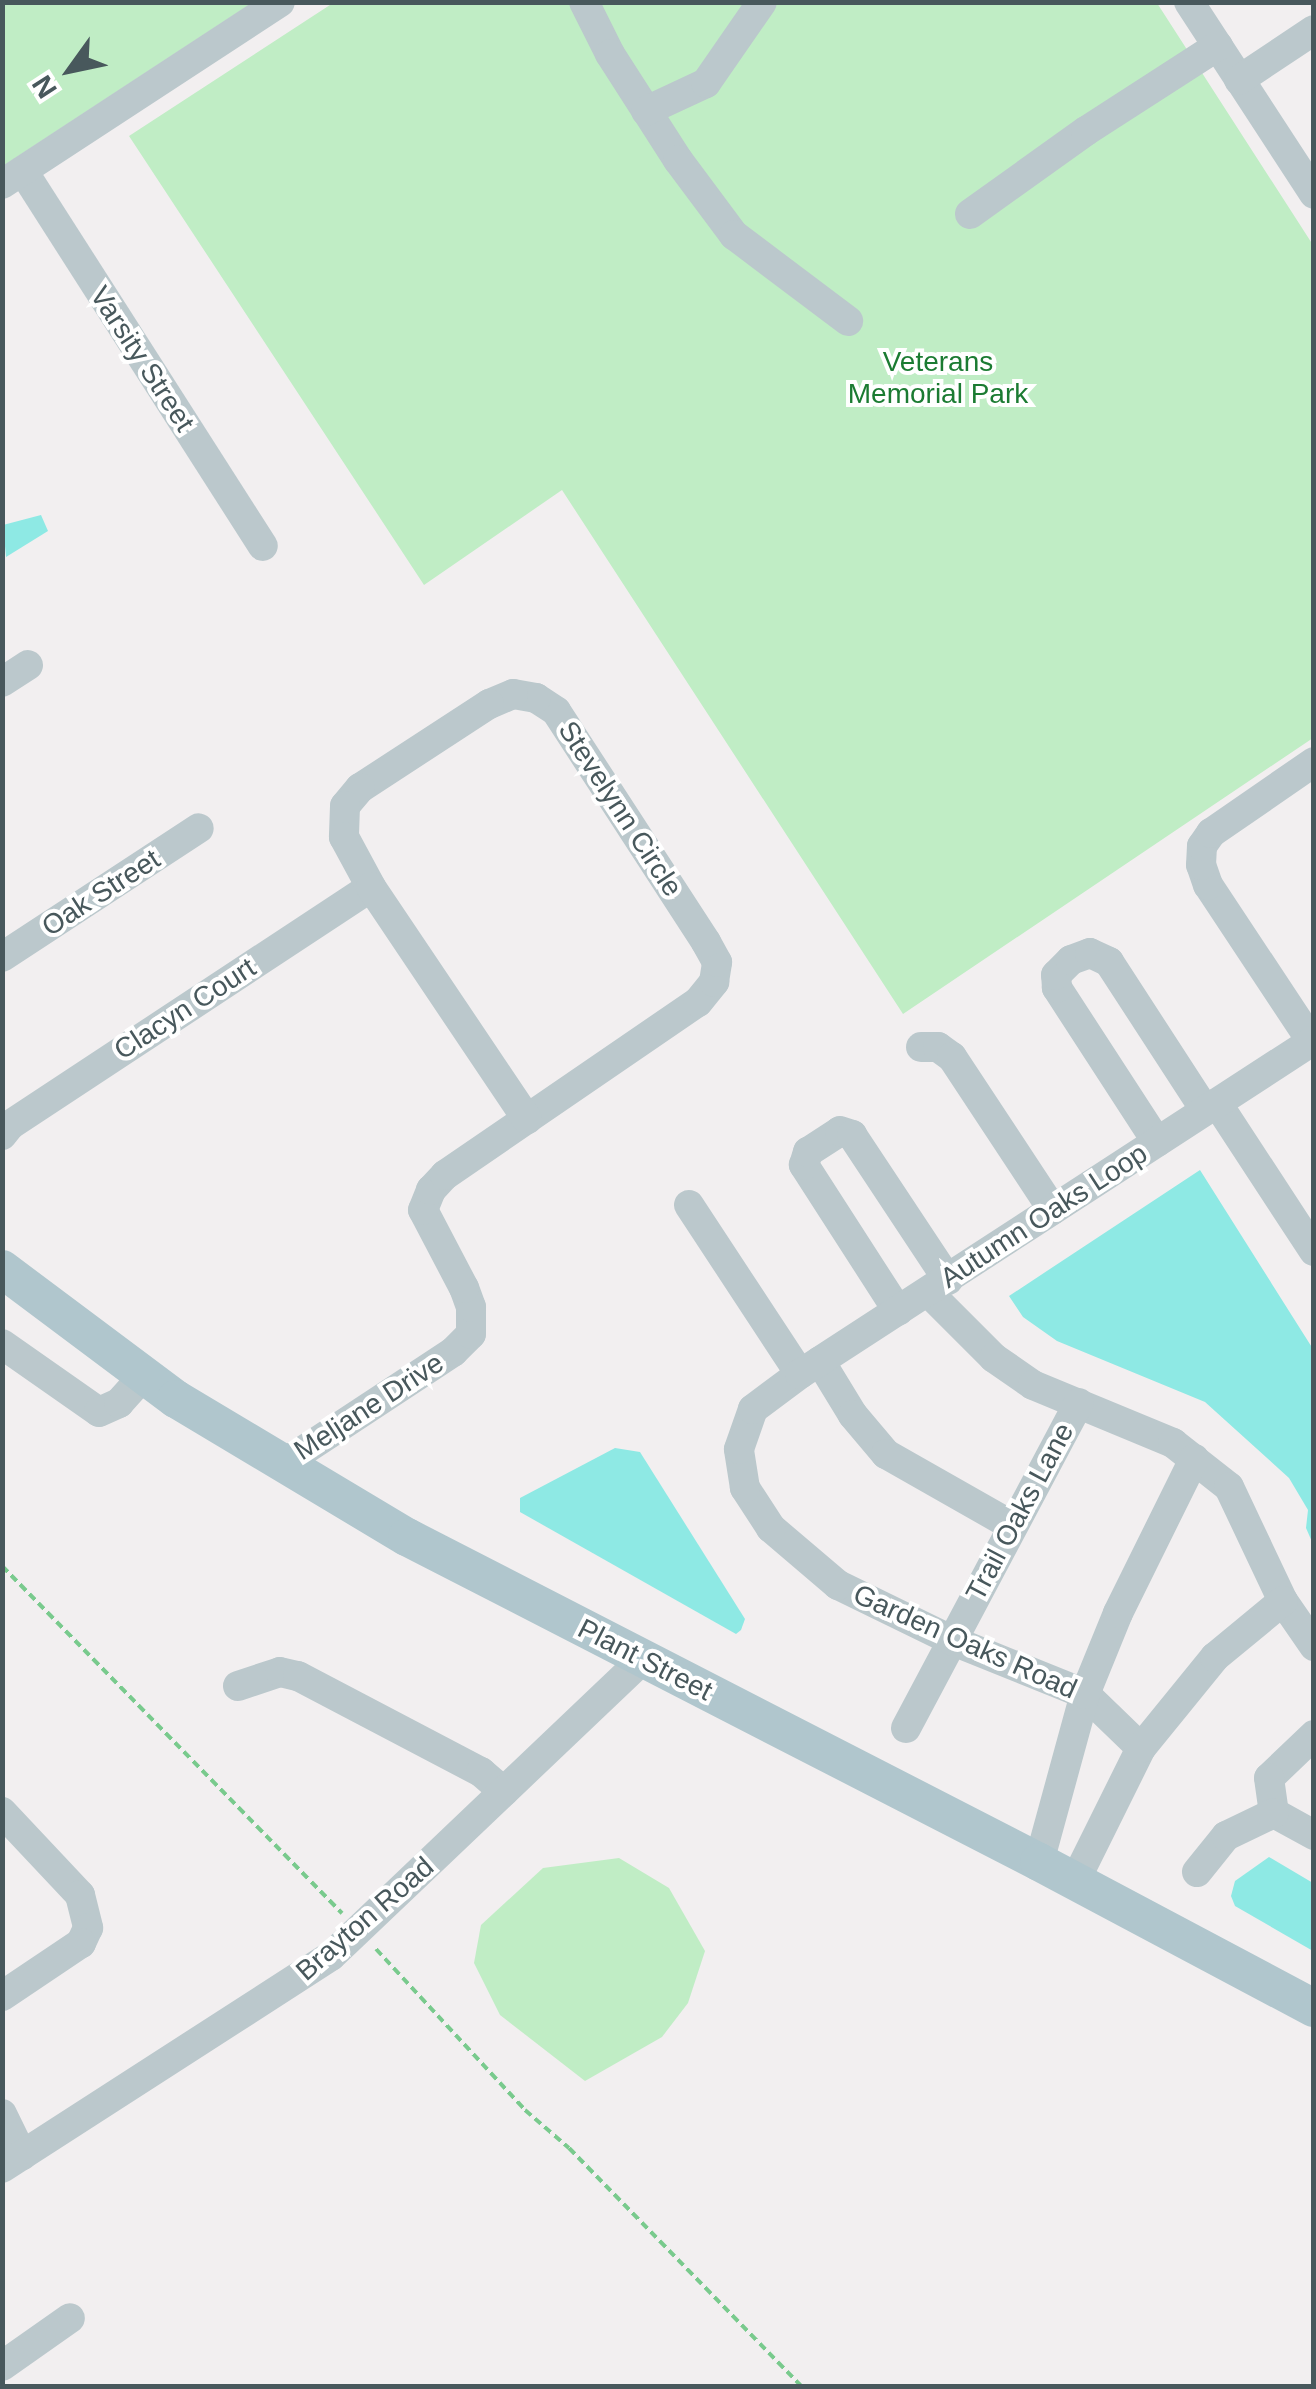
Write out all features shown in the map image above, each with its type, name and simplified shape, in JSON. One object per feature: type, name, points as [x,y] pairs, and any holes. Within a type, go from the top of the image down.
[{"type":"main road","name":"Plant Street","points":[[2,1268],[144,1374],[407,1538],[1039,1862],[1314,2008]]},
{"type":"street","points":[[12,177],[280,2]]},
{"type":"street","points":[[584,2],[646,110],[734,236],[848,321]]},
{"type":"street","points":[[646,110],[706,83],[762,2]]},
{"type":"street","points":[[1189,2],[1314,194]]},
{"type":"street","points":[[1240,80],[1314,30]]},
{"type":"street","points":[[970,214],[1086,131],[1218,46]]},
{"type":"street","name":"Varsity Street","points":[[12,177],[263,546]]},
{"type":"street","points":[[2,682],[28,665]]},
{"type":"street","name":"Stevelynn Circle","points":[[513,694],[536,698],[556,711],[717,962],[714,982],[698,1002],[527,1118],[371,887],[344,837],[345,806],[360,788],[489,704],[513,694]]},
{"type":"street","points":[[1313,1041],[1208,885],[1201,865],[1202,846],[1212,833],[1314,762]]},
{"type":"street","name":"Oak Street","points":[[2,957],[199,828]]},
{"type":"street","name":"Clacyn Court","points":[[2,1135],[10,1125],[371,887]]},
{"type":"street","points":[[1157,1142],[1056,988],[1056,975],[1071,960],[1090,952],[1109,962],[1314,1251]]},
{"type":"street","name":"Autumn Oaks Loop","points":[[1313,1041],[938,1286],[994,1358],[1032,1385],[1173,1443],[1229,1487],[1283,1601],[1314,1646]]},
{"type":"street","points":[[921,1048],[938,1047],[952,1057],[1053,1210]]},
{"type":"street","name":"Meljane Drive","points":[[283,1464],[452,1352],[471,1334],[471,1307],[464,1288],[423,1210],[431,1190],[445,1175],[527,1118]]},
{"type":"street","points":[[898,1312],[804,1166],[808,1152],[840,1131],[852,1134],[938,1286]]},
{"type":"street","points":[[690,1206],[810,1368],[886,1454],[1011,1525]]},
{"type":"street","name":"Garden Oaks Road","points":[[938,1286],[753,1408],[739,1449],[745,1488],[770,1528],[838,1585],[951,1640],[1085,1694],[1141,1748]]},
{"type":"street","points":[[2,1344],[76,1400],[99,1412],[111,1409],[144,1374]]},
{"type":"street","name":"Trail Oaks Lane","points":[[906,1728],[1079,1403]]},
{"type":"street","points":[[1039,1862],[1085,1694],[1118,1613],[1194,1459]]},
{"type":"street","points":[[1075,1881],[1141,1748],[1216,1657],[1283,1601]]},
{"type":"street","name":"Brayton Road","points":[[12,2162],[315,1968],[360,1930],[643,1658]]},
{"type":"street","points":[[238,1686],[280,1672],[298,1676],[481,1772],[504,1792]]},
{"type":"street","points":[[1274,1813],[1269,1778],[1314,1735]]},
{"type":"street","points":[[2,1812],[80,1895],[88,1928],[82,1943],[2,1996]]},
{"type":"street","points":[[1274,1813],[1314,1836]]},
{"type":"street","points":[[1197,1872],[1226,1836],[1274,1813]]},
{"type":"street","points":[[2,2114],[12,2162]]},
{"type":"street","points":[[2,2366],[70,2318]]},
{"type":"path","points":[[2,1566],[360,1930],[494,2077],[802,2386]]},
{"type":"green space","points":[[3,2],[252,3],[3,166]]},
{"type":"green space","name":"Veterans Memorial Park","points":[[333,3],[1157,3],[1313,245],[1313,738],[903,1014],[562,490],[424,585],[129,136]]},
{"type":"green space","points":[[619,1858],[669,1888],[705,1951],[688,2003],[662,2037],[585,2081],[500,2015],[474,1963],[481,1925],[543,1868]]},
{"type":"water","points":[[41,515],[48,531],[6,557],[3,525]]},
{"type":"water","points":[[1200,1170],[1313,1349],[1313,1544],[1306,1528],[1308,1510],[1289,1478],[1205,1402],[1057,1341],[1023,1317],[1009,1296]]},
{"type":"water","points":[[615,1448],[640,1452],[745,1619],[736,1634],[520,1512],[520,1498]]},
{"type":"water","points":[[1269,1857],[1313,1883],[1313,1951],[1235,1906],[1231,1896],[1235,1881]]}]
